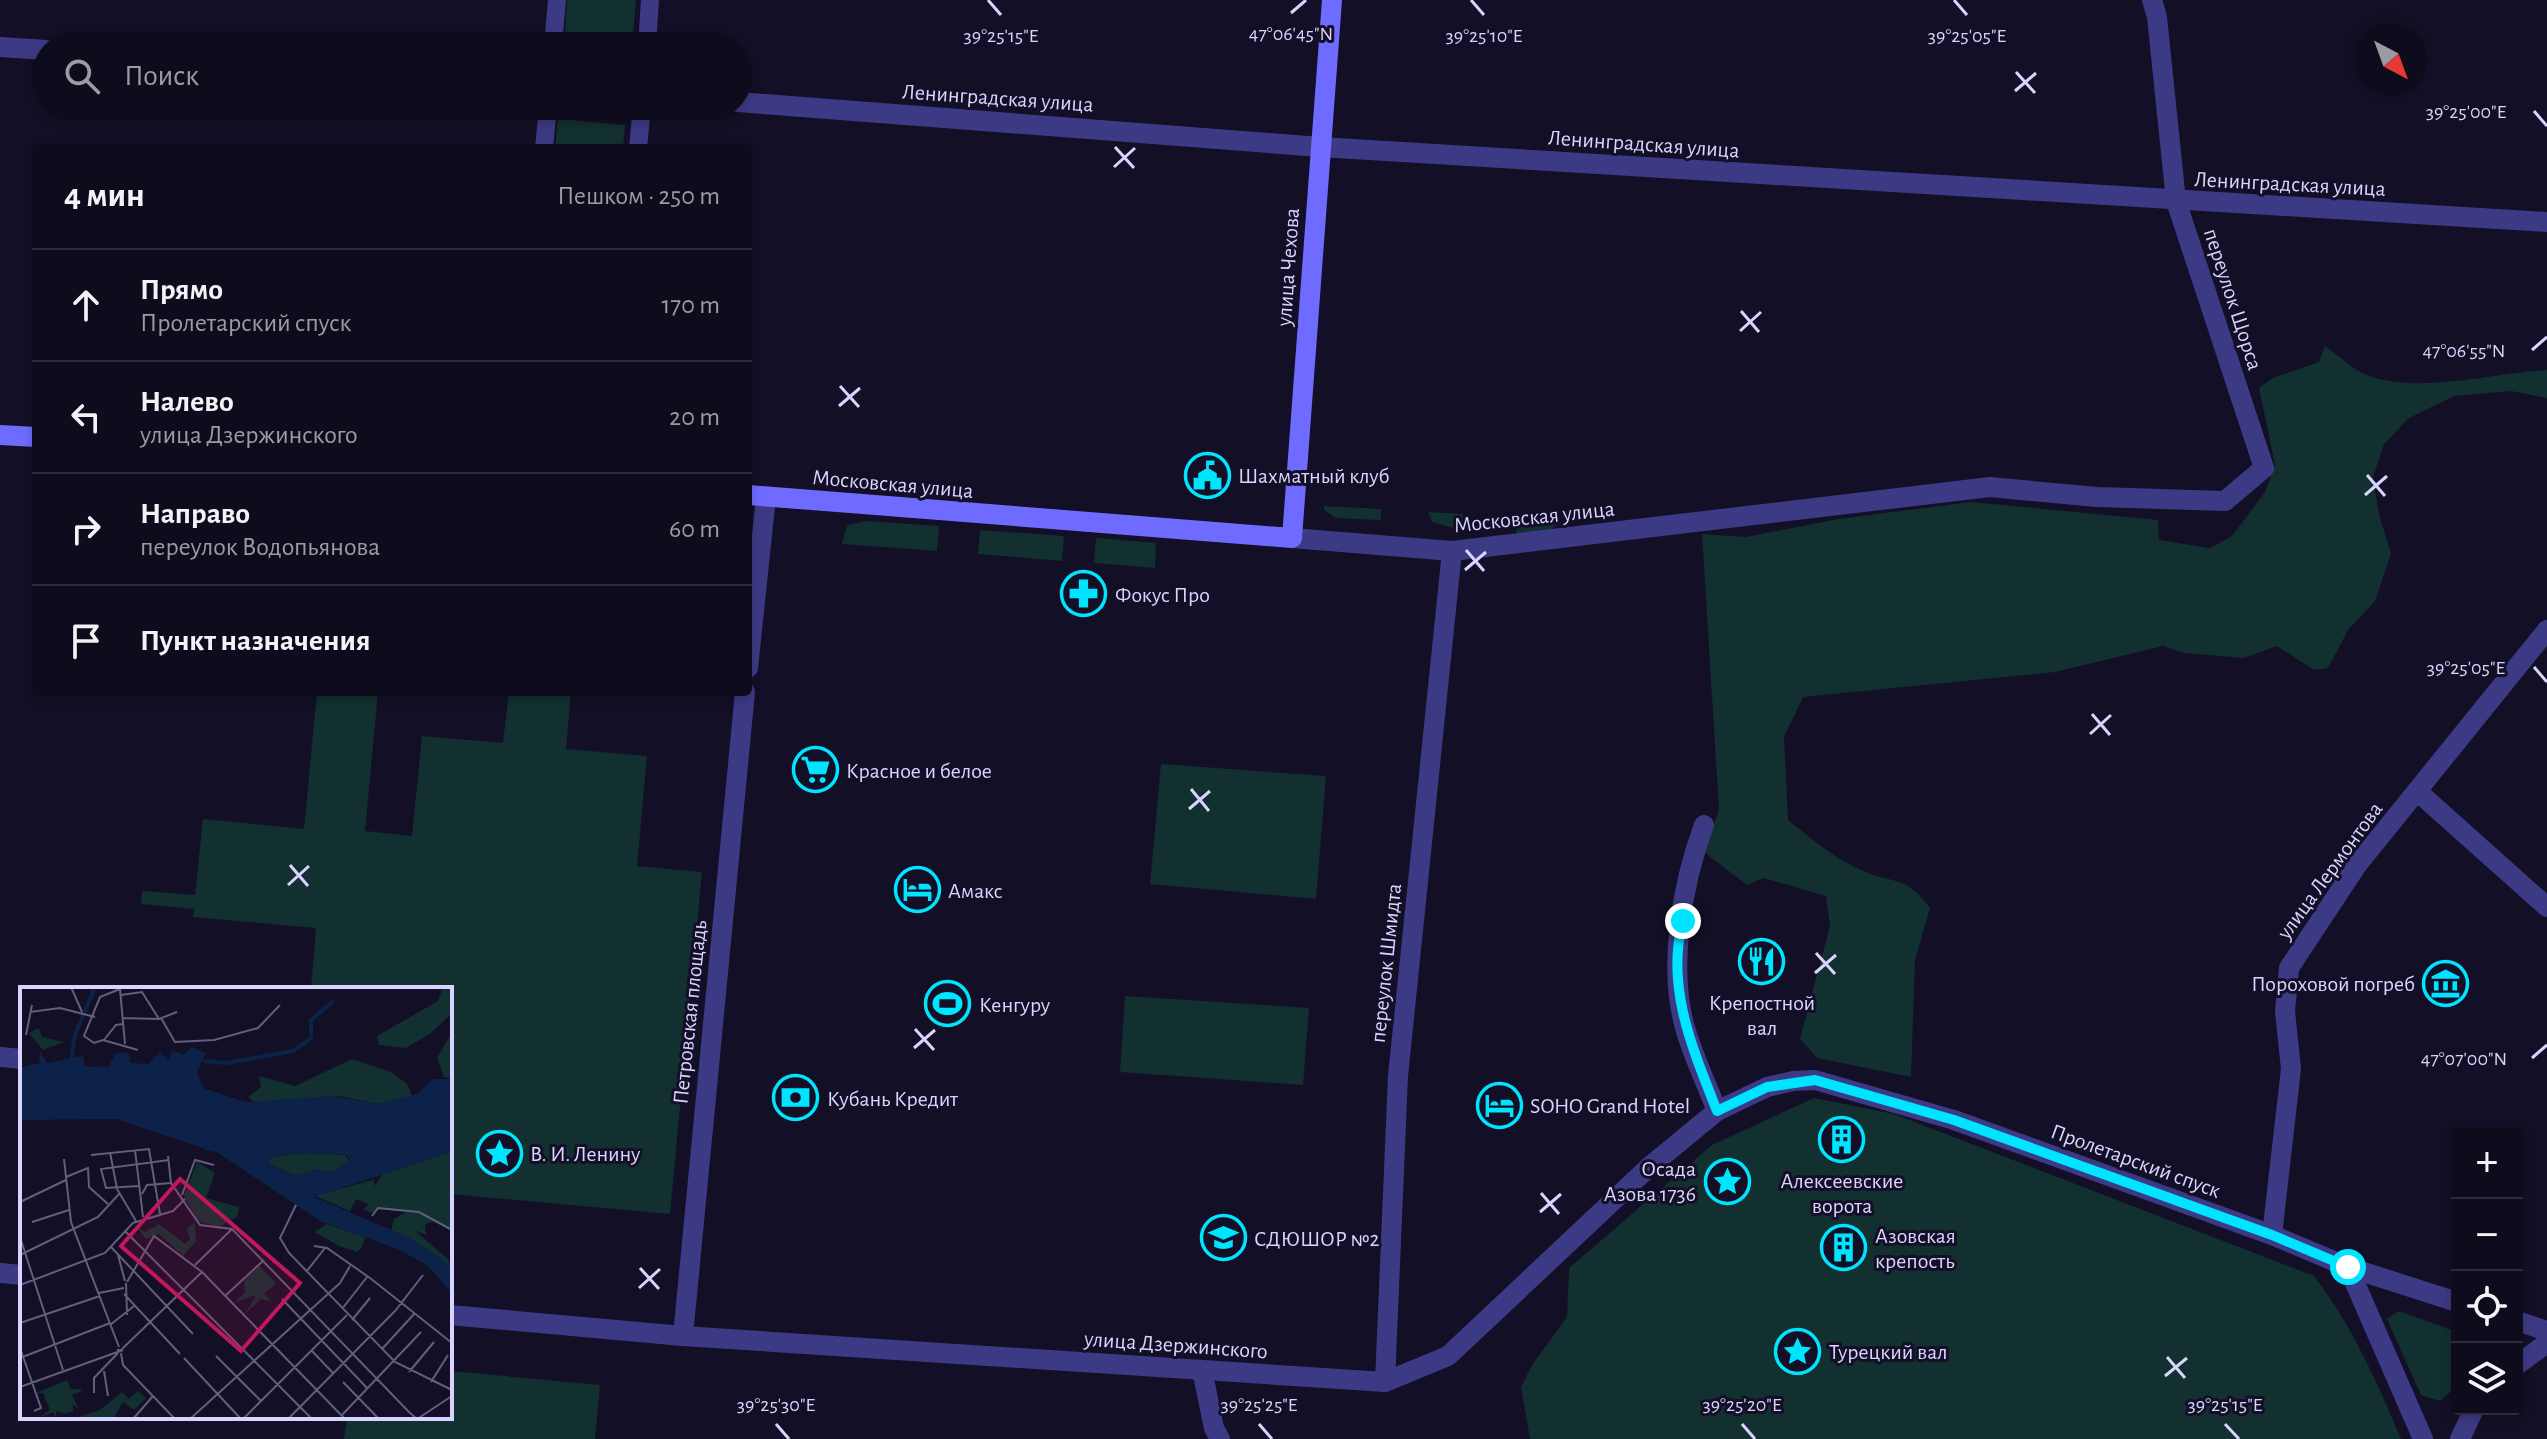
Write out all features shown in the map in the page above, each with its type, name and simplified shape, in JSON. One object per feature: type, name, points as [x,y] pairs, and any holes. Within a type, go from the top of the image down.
[{"type":"main road","name":"улица Чехова","points":[[1292,538],[1332,0]]},
{"type":"main road","points":[[0,435],[32,437]]},
{"type":"main road","name":"Московская улица","points":[[757,496],[1292,538]]},
{"type":"street","points":[[554,32],[557,0]]},
{"type":"street","points":[[648,32],[650,0]]},
{"type":"street","name":"переулок Щорса","points":[[2152,0],[2157,17],[2176,201],[2264,468]]},
{"type":"street","points":[[0,47],[32,49]]},
{"type":"street","name":"Ленинградская улица","points":[[752,103],[1320,147],[2547,222]]},
{"type":"street","points":[[544,144],[547,120]]},
{"type":"street","points":[[638,144],[641,120]]},
{"type":"street","name":"Московская улица","points":[[1292,538],[1452,551],[1990,487],[2097,497],[2225,501],[2264,468]]},
{"type":"street","points":[[752,592],[757,496]]},
{"type":"street","name":"переулок Шмидта","points":[[1385,1382],[1398,1076],[1452,551]]},
{"type":"street","name":"улица Лермонтова","points":[[2272,1235],[2291,1069],[2285,1011],[2289,968],[2357,865],[2547,630]]},
{"type":"street","name":"Петровская площадь","points":[[683,1336],[745,696]]},
{"type":"street","points":[[2417,791],[2547,907]]},
{"type":"street","points":[[1704,825],[1690,865],[1683,921],[1675,949],[1685,1029],[1717,1111]]},
{"type":"street","points":[[0,1057],[20,1059]]},
{"type":"street","name":"Пролетарский спуск","points":[[1793,1081],[1815,1080],[1954,1120],[2272,1235],[2348,1267],[2451,1300]]},
{"type":"street","name":"улица Дзержинского","points":[[452,1315],[683,1336],[1385,1382],[1448,1356],[1649,1167],[1717,1111],[1767,1087],[1793,1081]]},
{"type":"street","points":[[2348,1267],[2423,1439]]},
{"type":"street","points":[[0,1273],[20,1275]]},
{"type":"street","points":[[2523,1323],[2547,1331]]},
{"type":"street","points":[[2523,1361],[2547,1343]]},
{"type":"street","points":[[1202,1370],[1214,1428],[1220,1439]]},
{"type":"street","points":[[2460,1439],[2471,1415]]},
{"type":"green space","points":[[567,0],[636,0],[633,32],[565,32]]},
{"type":"green space","points":[[558,120],[625,125],[623,144],[555,144]]},
{"type":"green space","points":[[2325,346],[2367,375],[2388,381],[2432,383],[2547,370],[2547,398],[2511,391],[2454,396],[2409,418],[2384,444],[2373,477],[2379,515],[2391,553],[2375,601],[2348,630],[2328,668],[2314,670],[2277,646],[2244,658],[2184,653],[2163,646],[2055,672],[1803,697],[1784,737],[1788,820],[1851,865],[1906,885],[1930,908],[1915,960],[1911,1077],[1817,1058],[1800,1039],[1830,926],[1826,896],[1764,878],[1747,885],[1704,852],[1719,810],[1702,534],[1746,537],[1838,519],[1971,502],[2158,520],[2159,540],[2210,548],[2232,536],[2265,492],[2275,465],[2259,388],[2273,378],[2319,362]]},
{"type":"green space","points":[[1324,506],[1381,509],[1381,520],[1336,518],[1324,510]]},
{"type":"green space","points":[[1428,512],[1463,514],[1463,525],[1468,526],[1468,532],[1432,522]]},
{"type":"green space","points":[[867,521],[939,526],[937,551],[842,544],[847,525]]},
{"type":"green space","points":[[1517,521],[1560,522],[1548,532],[1516,536]]},
{"type":"green space","points":[[980,530],[1064,536],[1062,561],[978,554]]},
{"type":"green space","points":[[1096,538],[1156,543],[1155,568],[1094,563]]},
{"type":"green space","points":[[317,696],[378,696],[365,831],[412,836],[422,736],[503,743],[509,696],[571,696],[566,749],[647,756],[637,866],[702,872],[670,1214],[452,1194],[452,987],[311,987],[316,928],[193,917],[194,909],[141,904],[142,891],[195,895],[203,819],[304,829]]},
{"type":"green space","points":[[1161,764],[1326,776],[1316,899],[1150,884]]},
{"type":"green space","points":[[1125,996],[1309,1008],[1303,1085],[1120,1072]]},
{"type":"green space","points":[[1814,1098],[1894,1114],[2314,1276],[2352,1334],[2401,1439],[1530,1439],[1521,1387],[1532,1365],[1567,1317],[1569,1268],[1712,1145]]},
{"type":"green space","points":[[2399,1311],[2451,1330],[2451,1391],[2440,1401],[2421,1395],[2387,1319]]},
{"type":"green space","points":[[452,1371],[600,1385],[595,1439],[344,1439],[347,1419],[452,1419]]},
{"type":"place","name":"Шахматный клуб","points":[[1207,475]]},
{"type":"place","name":"Фокус Про","points":[[1084,594]]},
{"type":"place","name":"Красное и белое","points":[[815,770]]},
{"type":"place","name":"Амакс","points":[[917,890]]},
{"type":"place","name":"Крепостной вал","points":[[1762,961]]},
{"type":"place","name":"Пороховой погреб","points":[[2446,983]]},
{"type":"place","name":"Кенгуру","points":[[948,1004]]},
{"type":"place","name":"Кубань Кредит","points":[[796,1098]]},
{"type":"place","name":"SOHO Grand Hotel","points":[[1499,1105]]},
{"type":"place","name":"Алексеевские ворота","points":[[1842,1139]]},
{"type":"place","name":"В. И. Ленину","points":[[499,1153]]},
{"type":"place","name":"Осада Азова 1736","points":[[1727,1181]]},
{"type":"place","name":"СДЮШОР №2","points":[[1223,1238]]},
{"type":"place","name":"Азовская крепость","points":[[1844,1248]]},
{"type":"place","name":"Турецкий вал","points":[[1798,1351]]},
{"type":"route","points":[[1683,921],[1675,949],[1685,1029],[1717,1111],[1767,1087],[1815,1080],[1954,1120],[2272,1235],[2348,1267]]}]
